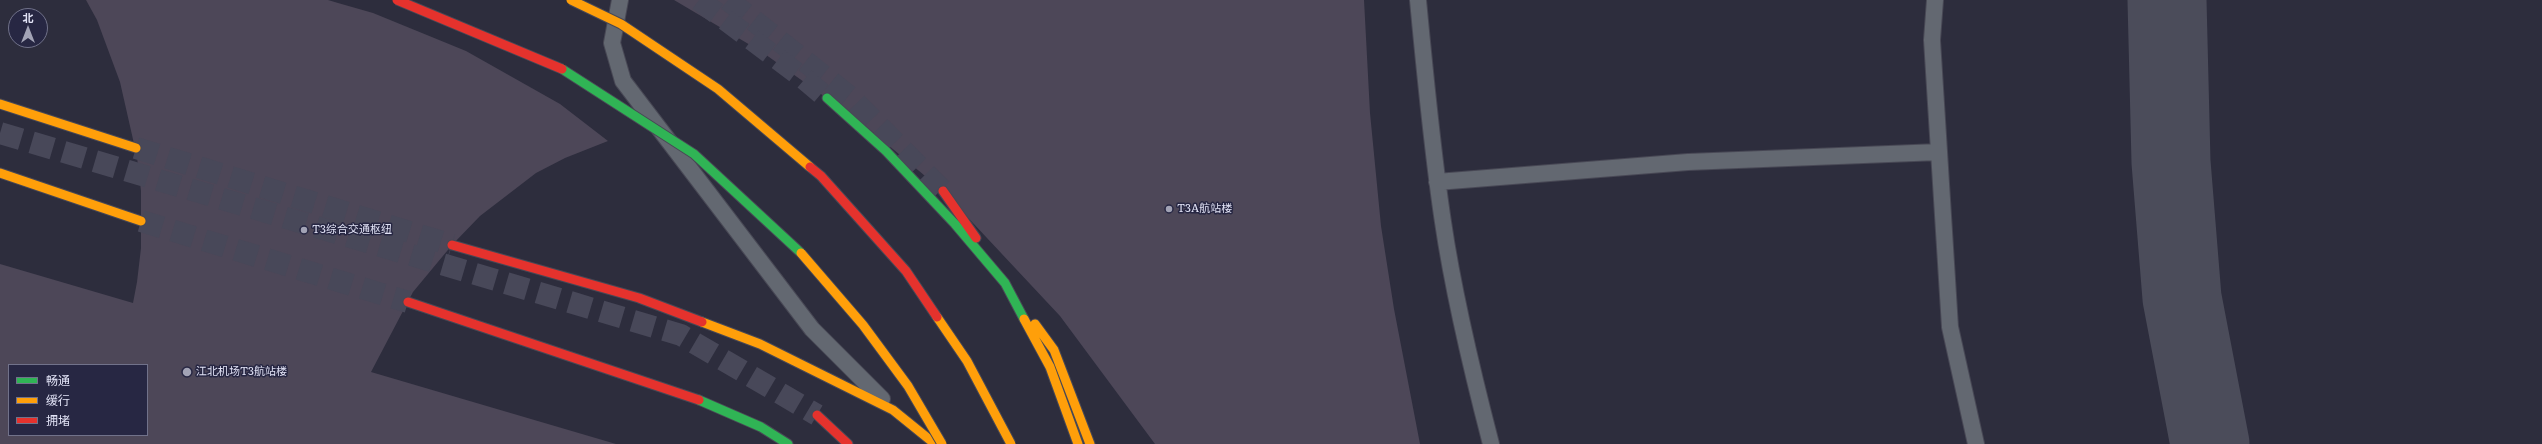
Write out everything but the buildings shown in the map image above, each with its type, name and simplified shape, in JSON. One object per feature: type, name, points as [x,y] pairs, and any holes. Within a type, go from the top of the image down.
[{"type":"main road","points":[[397,0],[554,64],[694,154],[810,261],[863,325],[908,386],[942,444]]},
{"type":"main road","points":[[571,0],[621,24],[718,89],[821,176],[906,271],[967,361],[1011,444]]},
{"type":"main road","points":[[827,98],[886,151],[955,224],[1005,283],[1050,367],[1078,444]]},
{"type":"main road","points":[[0,104],[136,148]]},
{"type":"main road","points":[[0,173],[141,221]]},
{"type":"main road","points":[[942,191],[1054,350],[1090,444]]},
{"type":"main road","points":[[452,245],[639,298],[760,344],[828,376],[893,410],[935,444]]},
{"type":"main road","points":[[408,302],[711,404],[761,427],[788,444]]},
{"type":"main road","points":[[817,415],[848,444]]},
{"type":"lane","points":[[620,0],[612,43],[623,81],[812,329],[893,410]]},
{"type":"lane","points":[[1418,0],[1437,182],[1468,356],[1491,444]]},
{"type":"lane","points":[[1935,0],[1932,40],[1950,328],[1976,444]]},
{"type":"lane","points":[[1437,182],[1688,162],[1939,152]]},
{"type":"taxiway","points":[[2167,0],[2171,162],[2182,298],[2210,444]]},
{"type":"tunnel","points":[[699,0],[802,77],[827,98]]},
{"type":"tunnel","points":[[728,0],[850,97],[943,191]]},
{"type":"tunnel","points":[[0,133],[681,335],[817,415]]},
{"type":"tunnel","points":[[136,148],[452,245]]},
{"type":"tunnel","points":[[141,221],[408,302]]},
{"type":"traffic: fast","points":[[562,69],[694,154],[801,253]]},
{"type":"traffic: fast","points":[[827,98],[886,151],[955,224],[1005,283],[1024,319]]},
{"type":"traffic: fast","points":[[699,400],[761,427],[788,444]]},
{"type":"traffic: slow","points":[[571,0],[621,24],[718,89],[810,167]]},
{"type":"traffic: slow","points":[[0,104],[136,148]]},
{"type":"traffic: slow","points":[[0,173],[141,221]]},
{"type":"traffic: slow","points":[[801,253],[863,325],[908,386],[942,444]]},
{"type":"traffic: slow","points":[[937,317],[967,361],[1011,444]]},
{"type":"traffic: slow","points":[[1024,319],[1050,367],[1078,444]]},
{"type":"traffic: slow","points":[[702,322],[760,344],[893,410],[935,444]]},
{"type":"traffic: slow","points":[[1035,324],[1054,350],[1090,444]]},
{"type":"traffic: jam","points":[[397,0],[562,69]]},
{"type":"traffic: jam","points":[[810,167],[821,176],[906,271],[937,317]]},
{"type":"traffic: jam","points":[[943,191],[976,238]]},
{"type":"traffic: jam","points":[[452,245],[639,298],[702,322]]},
{"type":"traffic: jam","points":[[408,302],[699,400]]},
{"type":"traffic: jam","points":[[817,415],[848,444]]},
{"type":"place","name":"T3A航站楼","points":[[1169,209]]},
{"type":"place","name":"T3综合交通枢纽","points":[[304,230]]},
{"type":"place","name":"江北机场T3航站楼","points":[[187,372]]}]
